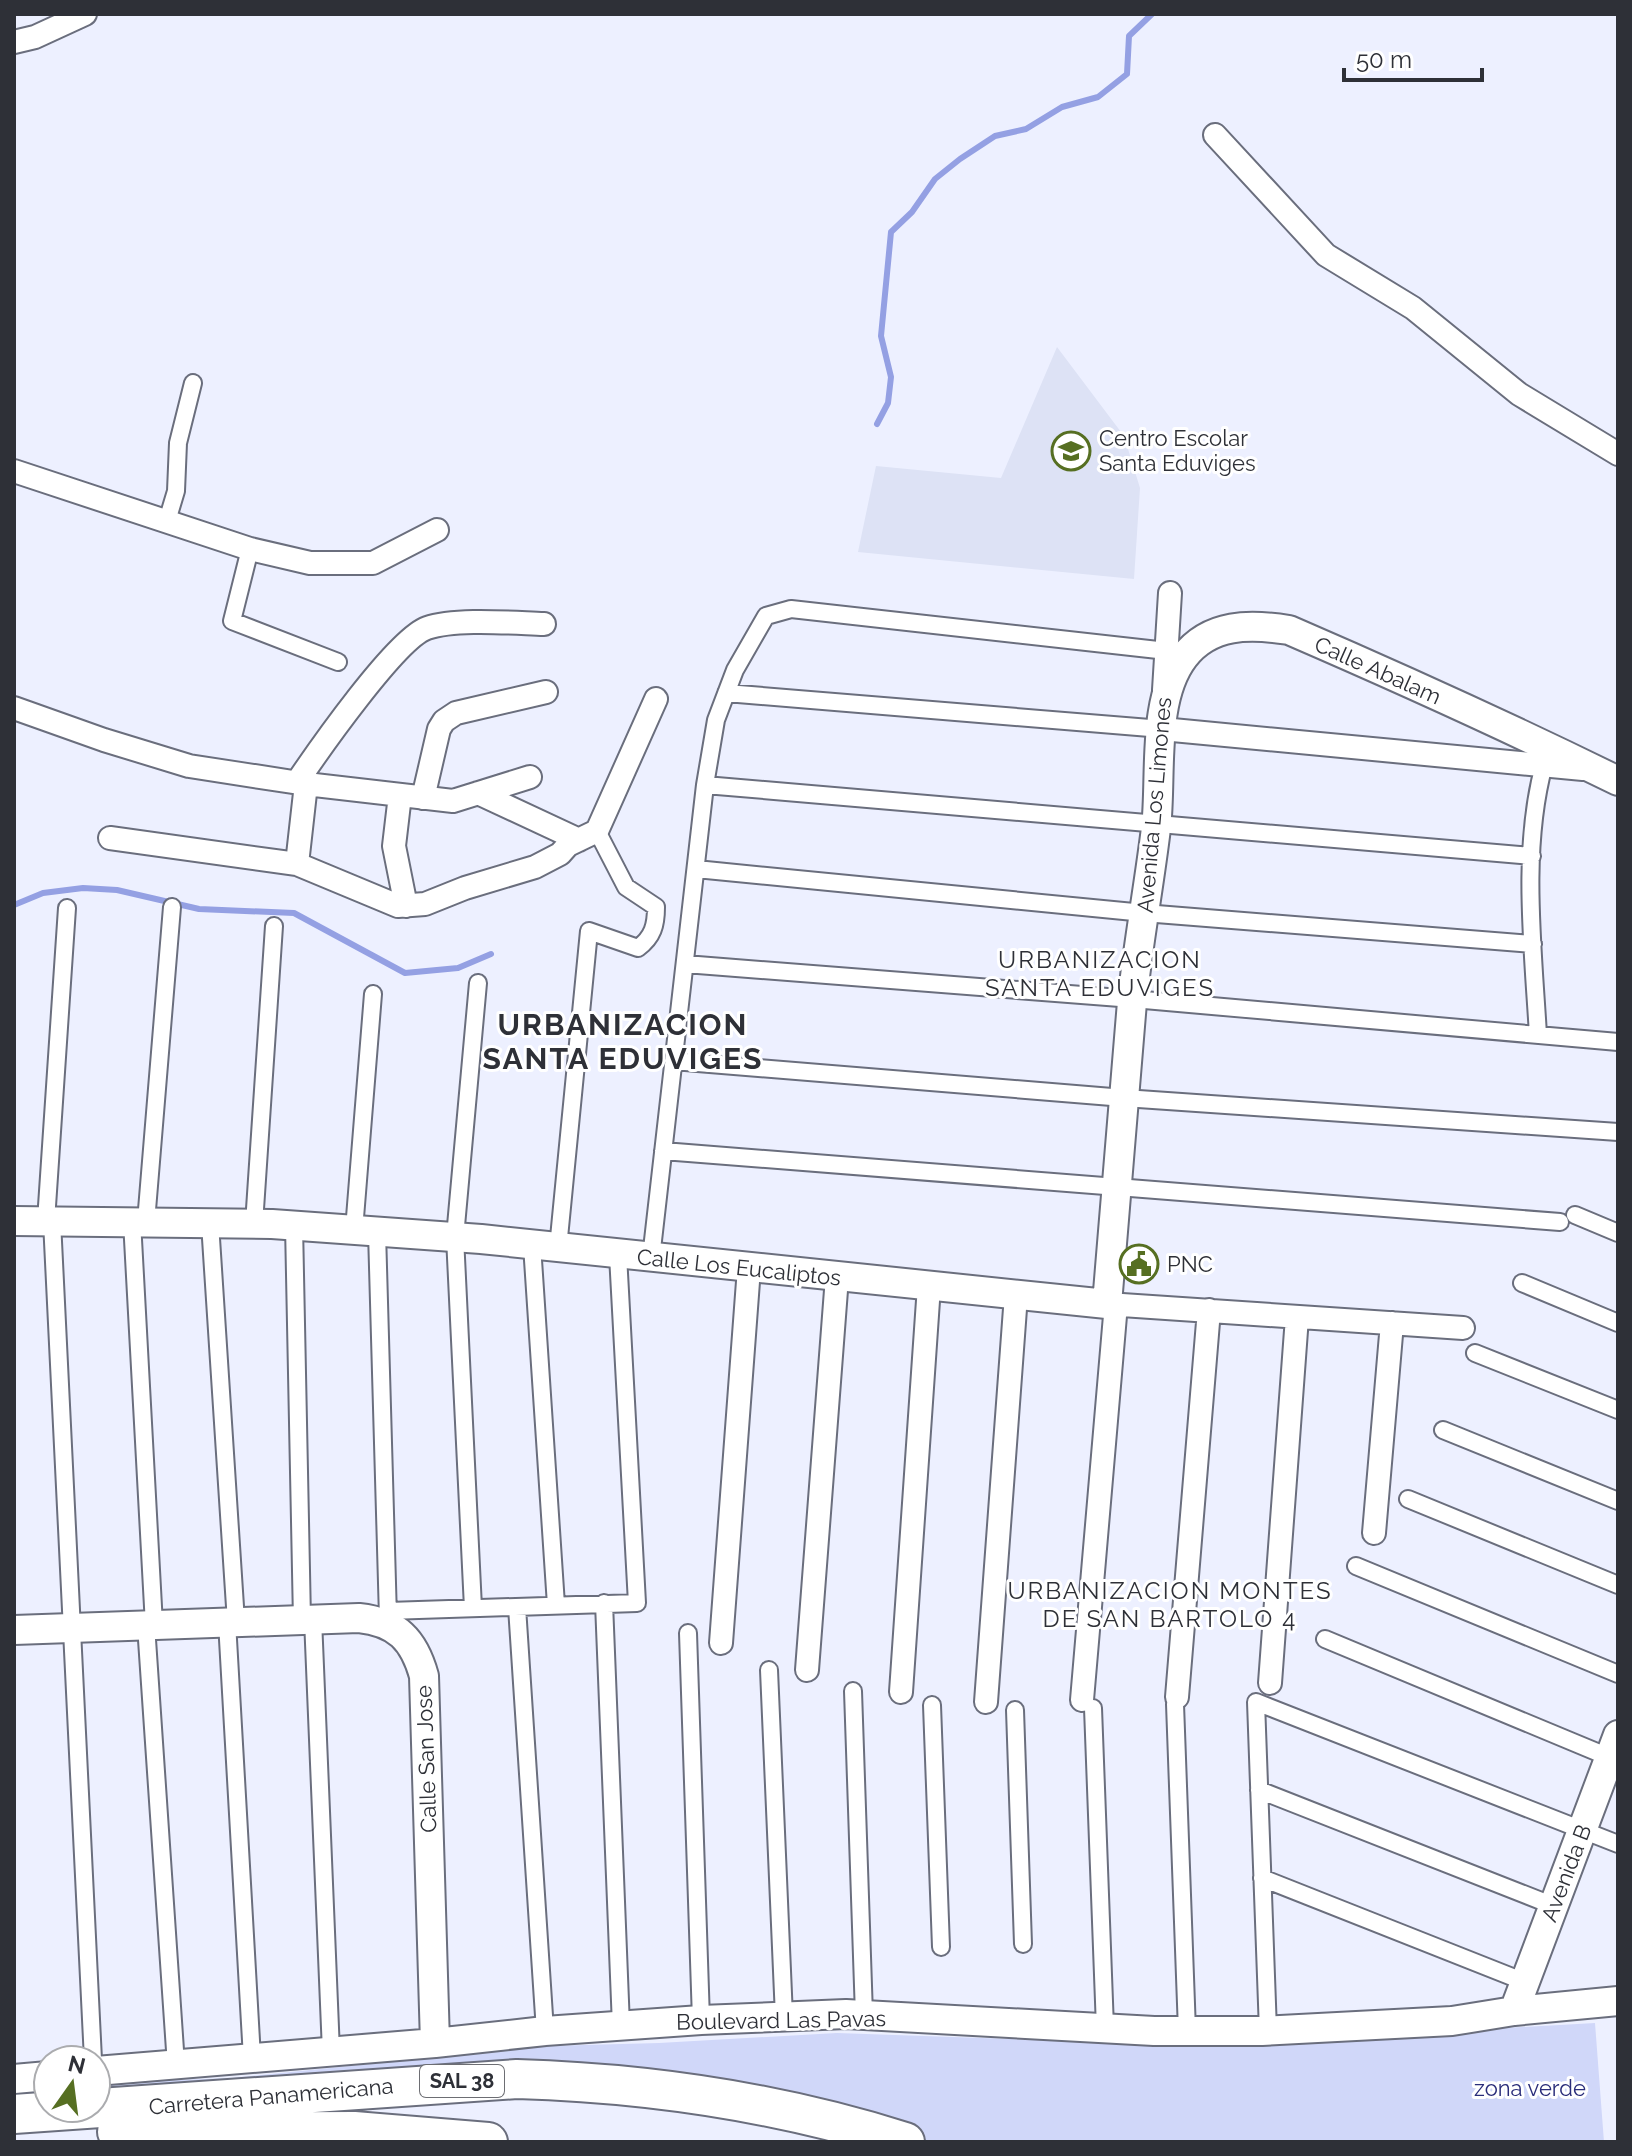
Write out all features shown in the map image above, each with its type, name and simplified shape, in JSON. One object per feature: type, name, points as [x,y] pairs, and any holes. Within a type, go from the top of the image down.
[{"type":"highway","name":"Carretera Panamericana","points":[[14,2114],[517,2079],[577,2081],[731,2099],[807,2114],[905,2142]]},
{"type":"highway","name":"Carretera Panamericana","points":[[14,2137],[143,2131],[340,2131],[488,2142]]},
{"type":"street","points":[[14,42],[35,37],[85,14]]},
{"type":"street","points":[[1215,135],[1326,255],[1413,308],[1519,394],[1618,454]]},
{"type":"street","points":[[167,521],[176,491],[178,443],[193,383]]},
{"type":"street","points":[[14,471],[250,549],[310,563],[373,563],[437,530]]},
{"type":"street","points":[[250,549],[232,621],[338,662]]},
{"type":"street","name":"Avenida Los Limones","points":[[1111,1304],[1117,1187],[1133,999],[1156,824],[1170,593]]},
{"type":"street","points":[[651,1258],[705,785],[716,720],[735,670],[766,616],[791,609],[1167,651]]},
{"type":"street","points":[[297,864],[302,783],[341,720],[408,642],[425,628],[445,625],[544,624]]},
{"type":"street","name":"Calle Abalam","points":[[1163,716],[1181,660],[1199,639],[1228,629],[1259,626],[1289,630],[1608,775]]},
{"type":"street","points":[[406,906],[394,846],[444,721],[456,713],[546,692]]},
{"type":"street","points":[[726,693],[1163,716],[1608,775]]},
{"type":"street","points":[[110,838],[297,864],[398,906],[425,904],[465,888],[535,867],[588,835],[656,699]]},
{"type":"street","points":[[14,708],[189,766],[302,783],[453,801],[530,777]]},
{"type":"street","points":[[1538,1035],[1532,856],[1536,795],[1544,765]]},
{"type":"street","points":[[705,785],[1532,856]]},
{"type":"street","points":[[478,793],[588,835],[626,887],[656,907],[656,925],[647,941],[638,948],[589,931],[545,1246],[556,1605]]},
{"type":"street","points":[[696,869],[1144,913],[1533,944]]},
{"type":"street","points":[[172,907],[139,1222],[150,1625],[176,2065]]},
{"type":"street","points":[[67,908],[49,1221],[73,1629],[92,2044]]},
{"type":"street","points":[[254,1224],[274,926]]},
{"type":"street","points":[[685,964],[1133,999],[1618,1042]]},
{"type":"street","points":[[473,1608],[455,1237],[478,983]]},
{"type":"street","points":[[373,994],[366,1231],[388,1618]]},
{"type":"street","points":[[673,1061],[1124,1098],[1618,1132]]},
{"type":"street","points":[[663,1151],[1568,1219],[1618,1233]]},
{"type":"street","name":"Calle Los Eucaliptos","points":[[14,1221],[294,1225],[455,1237],[1111,1304],[1463,1328]]},
{"type":"street","points":[[210,1223],[252,2058]]},
{"type":"street","points":[[294,1225],[308,1620],[331,2052]]},
{"type":"street","points":[[14,1630],[375,1619],[473,1608],[637,1603],[618,1255]]},
{"type":"street","points":[[721,1643],[749,1268]]},
{"type":"street","points":[[807,1670],[837,1277]]},
{"type":"street","points":[[1522,1283],[1618,1323]]},
{"type":"street","points":[[901,1692],[929,1286]]},
{"type":"street","points":[[986,1702],[1016,1295]]},
{"type":"street","points":[[1105,2028],[1087,1704],[1111,1304]]},
{"type":"street","points":[[1187,2031],[1176,1700],[1209,1310]]},
{"type":"street","points":[[1270,1683],[1297,1317]]},
{"type":"street","points":[[1374,1533],[1392,1323]]},
{"type":"street","points":[[1475,1353],[1618,1410]]},
{"type":"street","points":[[1443,1430],[1618,1501]]},
{"type":"street","points":[[1408,1499],[1618,1585]]},
{"type":"street","points":[[1356,1566],[1618,1674]]},
{"type":"street","points":[[604,1603],[621,2026]]},
{"type":"street","points":[[517,1607],[545,2031]]},
{"type":"street","name":"Calle San Jose","points":[[388,1618],[418,1653],[424,1676],[435,2043]]},
{"type":"street","points":[[688,1633],[701,2020]]},
{"type":"street","points":[[1325,1639],[1615,1751]]},
{"type":"street","points":[[769,1670],[784,2017]]},
{"type":"street","points":[[853,1691],[864,2015]]},
{"type":"street","points":[[1268,2031],[1256,1702],[1618,1844]]},
{"type":"street","points":[[932,1705],[941,1947]]},
{"type":"street","points":[[1015,1710],[1023,1944]]},
{"type":"street","name":"Avenida B","points":[[1514,2011],[1615,1751]]},
{"type":"street","points":[[1259,1790],[1554,1906]]},
{"type":"street","points":[[1262,1878],[1525,1982]]},
{"type":"street","name":"Boulevard Las Pavas","points":[[112,2070],[701,2020],[864,2015],[1105,2028],[1268,2031],[1452,2021],[1514,2011],[1618,2001]]},
{"type":"shaded area","name":"Centro Escolar Santa Eduviges","points":[[1057,347],[1124,436],[1140,488],[1134,579],[858,552],[876,466],[1001,478]]},
{"type":"green space","name":"zona verde","points":[[1595,2023],[1604,2142],[905,2142],[655,2088],[112,2110],[112,2082],[232,2078],[547,2046],[837,2033],[1207,2046],[1318,2043],[1321,2038]]},
{"type":"green space","name":"zona verde","points":[[32,2088],[32,2113],[14,2114],[14,2090]]},
{"type":"waterway","points":[[877,424],[888,403],[891,377],[881,336],[891,232],[912,212],[935,179],[960,159],[995,136],[1026,129],[1062,107],[1098,97],[1127,74],[1129,36],[1152,14]]},
{"type":"waterway","points":[[14,905],[43,893],[83,888],[117,890],[199,909],[294,913],[405,973],[458,968],[491,954]]},
{"type":"place","name":"Centro Escolar Santa Eduviges","points":[[1071,451]]},
{"type":"place","name":"PNC","points":[[1139,1264]]},
{"type":"district","name":"URBANIZACION SANTA EDUVIGES","points":[[1100,973]]},
{"type":"district","name":"URBANIZACION SANTA EDUVIGES","points":[[623,1041]]},
{"type":"district","name":"URBANIZACION MONTES DE SAN BARTOLO 4","points":[[1170,1604]]}]
